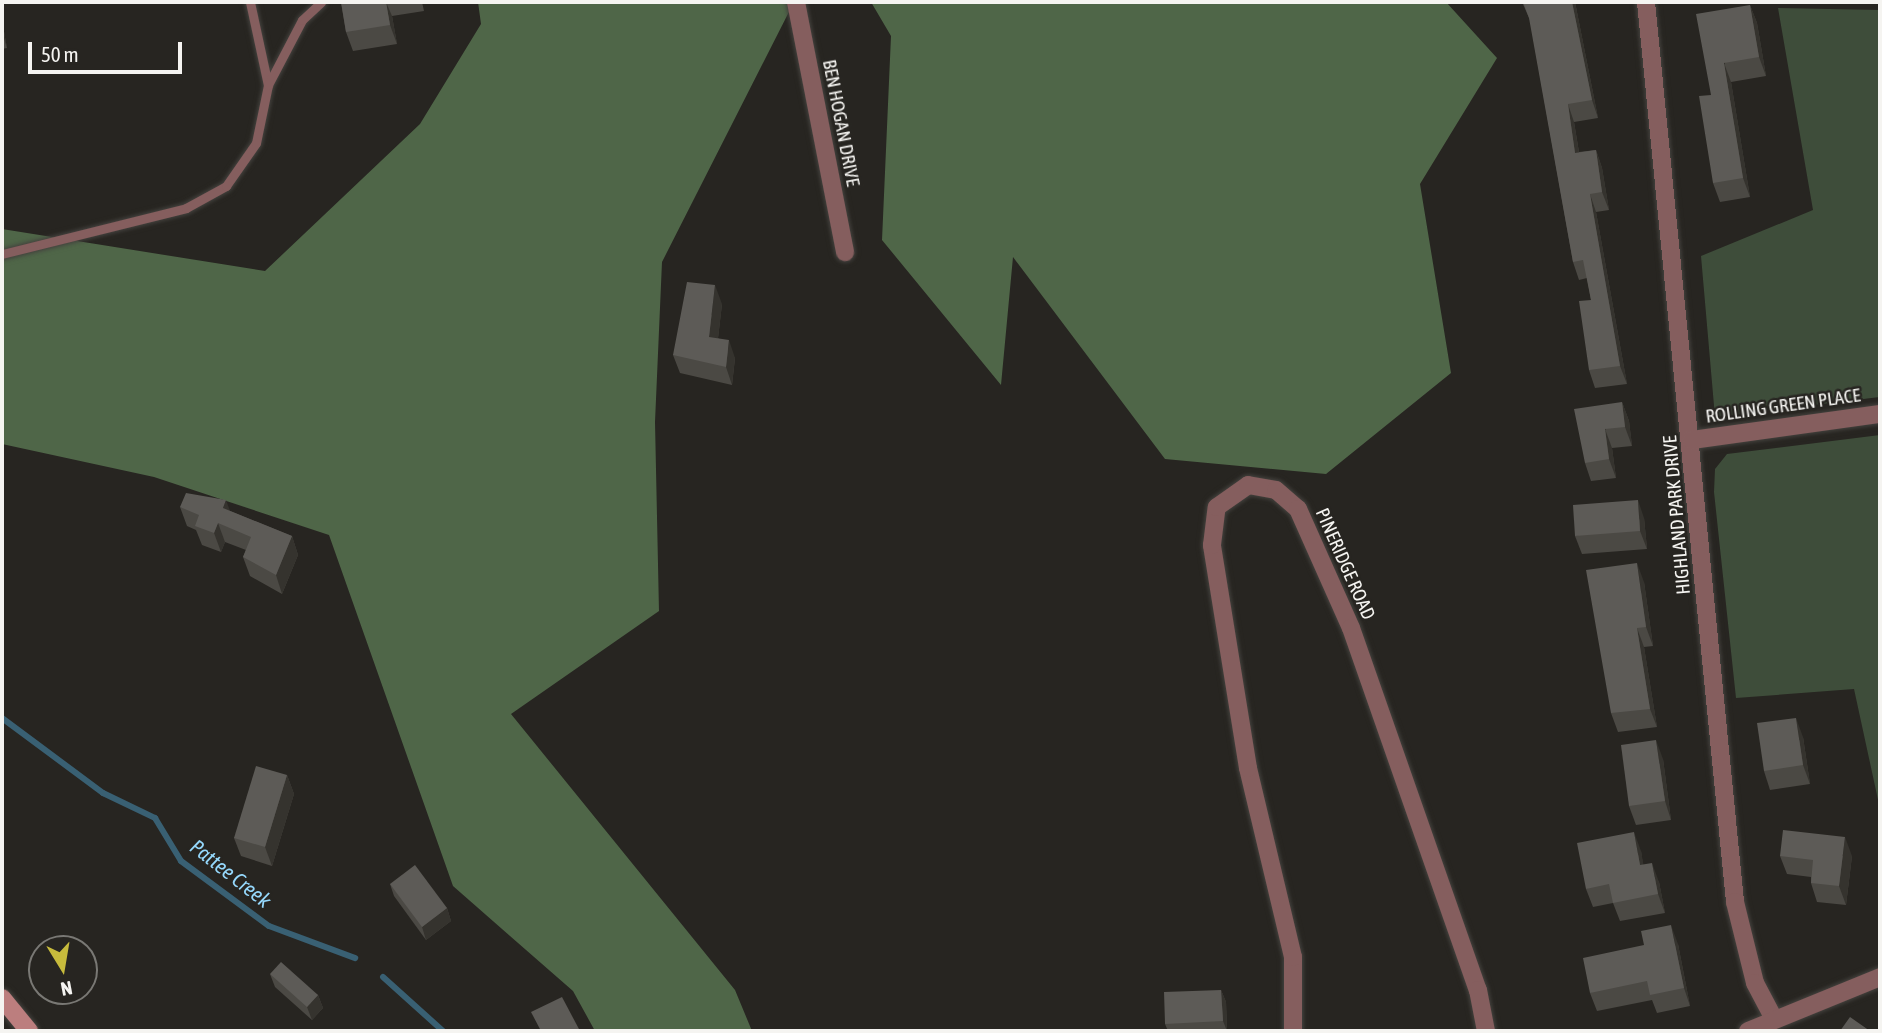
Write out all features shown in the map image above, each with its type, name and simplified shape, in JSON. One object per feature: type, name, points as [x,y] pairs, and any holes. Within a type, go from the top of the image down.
[{"type":"street","name":"BEN HOGAN DRIVE","points":[[796,2],[845,251]]},
{"type":"street","name":"HIGHLAND PARK DRIVE","points":[[1646,2],[1692,440],[1735,902],[1755,983],[1774,1019]]},
{"type":"street","name":"ROLLING GREEN PLACE","points":[[1692,440],[1880,414]]},
{"type":"street","name":"PINERIDGE ROAD","points":[[1293,1031],[1293,957],[1248,768],[1212,545],[1217,507],[1248,485],[1276,490],[1298,509],[1351,628],[1478,990],[1486,1031]]},
{"type":"street","points":[[1748,1031],[1880,977]]},
{"type":"street","points":[[2,998],[29,1031]]},
{"type":"lane","points":[[250,2],[268,85]]},
{"type":"lane","points":[[2,254],[186,208],[226,187],[256,144],[268,85],[302,20],[321,2]]},
{"type":"green space","points":[[478,2],[794,2],[662,262],[655,422],[659,611],[511,714],[735,990],[752,1031],[595,1031],[573,991],[453,886],[329,535],[154,477],[2,444],[2,229],[265,271],[420,124],[481,24]]},
{"type":"green space","points":[[871,2],[1446,2],[1497,58],[1420,184],[1451,373],[1326,474],[1165,459],[1013,257],[1001,385],[882,240],[891,36]]},
{"type":"green space","points":[[1778,8],[1880,10],[1880,397],[1715,417],[1701,256],[1813,210]]},
{"type":"green space","points":[[1880,435],[1880,809],[1854,689],[1736,698],[1714,492],[1715,469],[1727,454]]},
{"type":"building","points":[[341,2],[386,2],[390,25],[346,32]]},
{"type":"building","points":[[1523,2],[1572,2],[1592,100],[1568,104],[1575,153],[1596,150],[1602,192],[1590,194],[1620,366],[1589,370],[1579,301],[1591,300],[1583,260],[1573,262],[1529,18]]},
{"type":"building","points":[[1750,5],[1759,57],[1724,63],[1743,178],[1713,183],[1699,96],[1711,95],[1696,14]]},
{"type":"building","points":[[687,282],[715,285],[709,337],[729,340],[726,367],[673,355]]},
{"type":"building","points":[[1622,402],[1625,427],[1605,429],[1609,459],[1585,463],[1574,409]]},
{"type":"building","points":[[186,493],[226,500],[223,508],[292,536],[276,575],[243,557],[251,537],[218,523],[214,533],[195,526],[199,515],[180,507]]},
{"type":"building","points":[[1638,500],[1640,531],[1575,536],[1573,505]]},
{"type":"building","points":[[1637,563],[1646,627],[1637,628],[1650,709],[1611,713],[1586,570]]},
{"type":"building","points":[[1796,718],[1803,765],[1764,771],[1757,723]]},
{"type":"building","points":[[1656,740],[1665,801],[1629,806],[1621,745]]},
{"type":"building","points":[[256,766],[287,775],[265,847],[234,838]]},
{"type":"building","points":[[1783,830],[1845,837],[1839,886],[1811,883],[1813,860],[1780,856]]},
{"type":"building","points":[[1634,832],[1640,865],[1652,863],[1658,894],[1613,903],[1609,884],[1586,889],[1577,843]]},
{"type":"building","points":[[415,865],[447,908],[422,927],[390,884]]},
{"type":"building","points":[[1671,925],[1684,988],[1650,995],[1647,981],[1590,993],[1583,958],[1644,945],[1641,931]]},
{"type":"building","points":[[281,962],[318,995],[307,1007],[270,974]]},
{"type":"building","points":[[1221,990],[1223,1021],[1165,1024],[1164,992]]},
{"type":"building","points":[[562,997],[580,1031],[541,1031],[531,1012]]},
{"type":"building","points":[[1850,1017],[1870,1031],[1840,1031]]},
{"type":"waterway","name":"Pattee Creek","points":[[2,718],[103,793],[155,818],[181,861],[269,926],[355,958]]},
{"type":"waterway","name":"Pattee Creek","points":[[383,977],[443,1031]]}]
